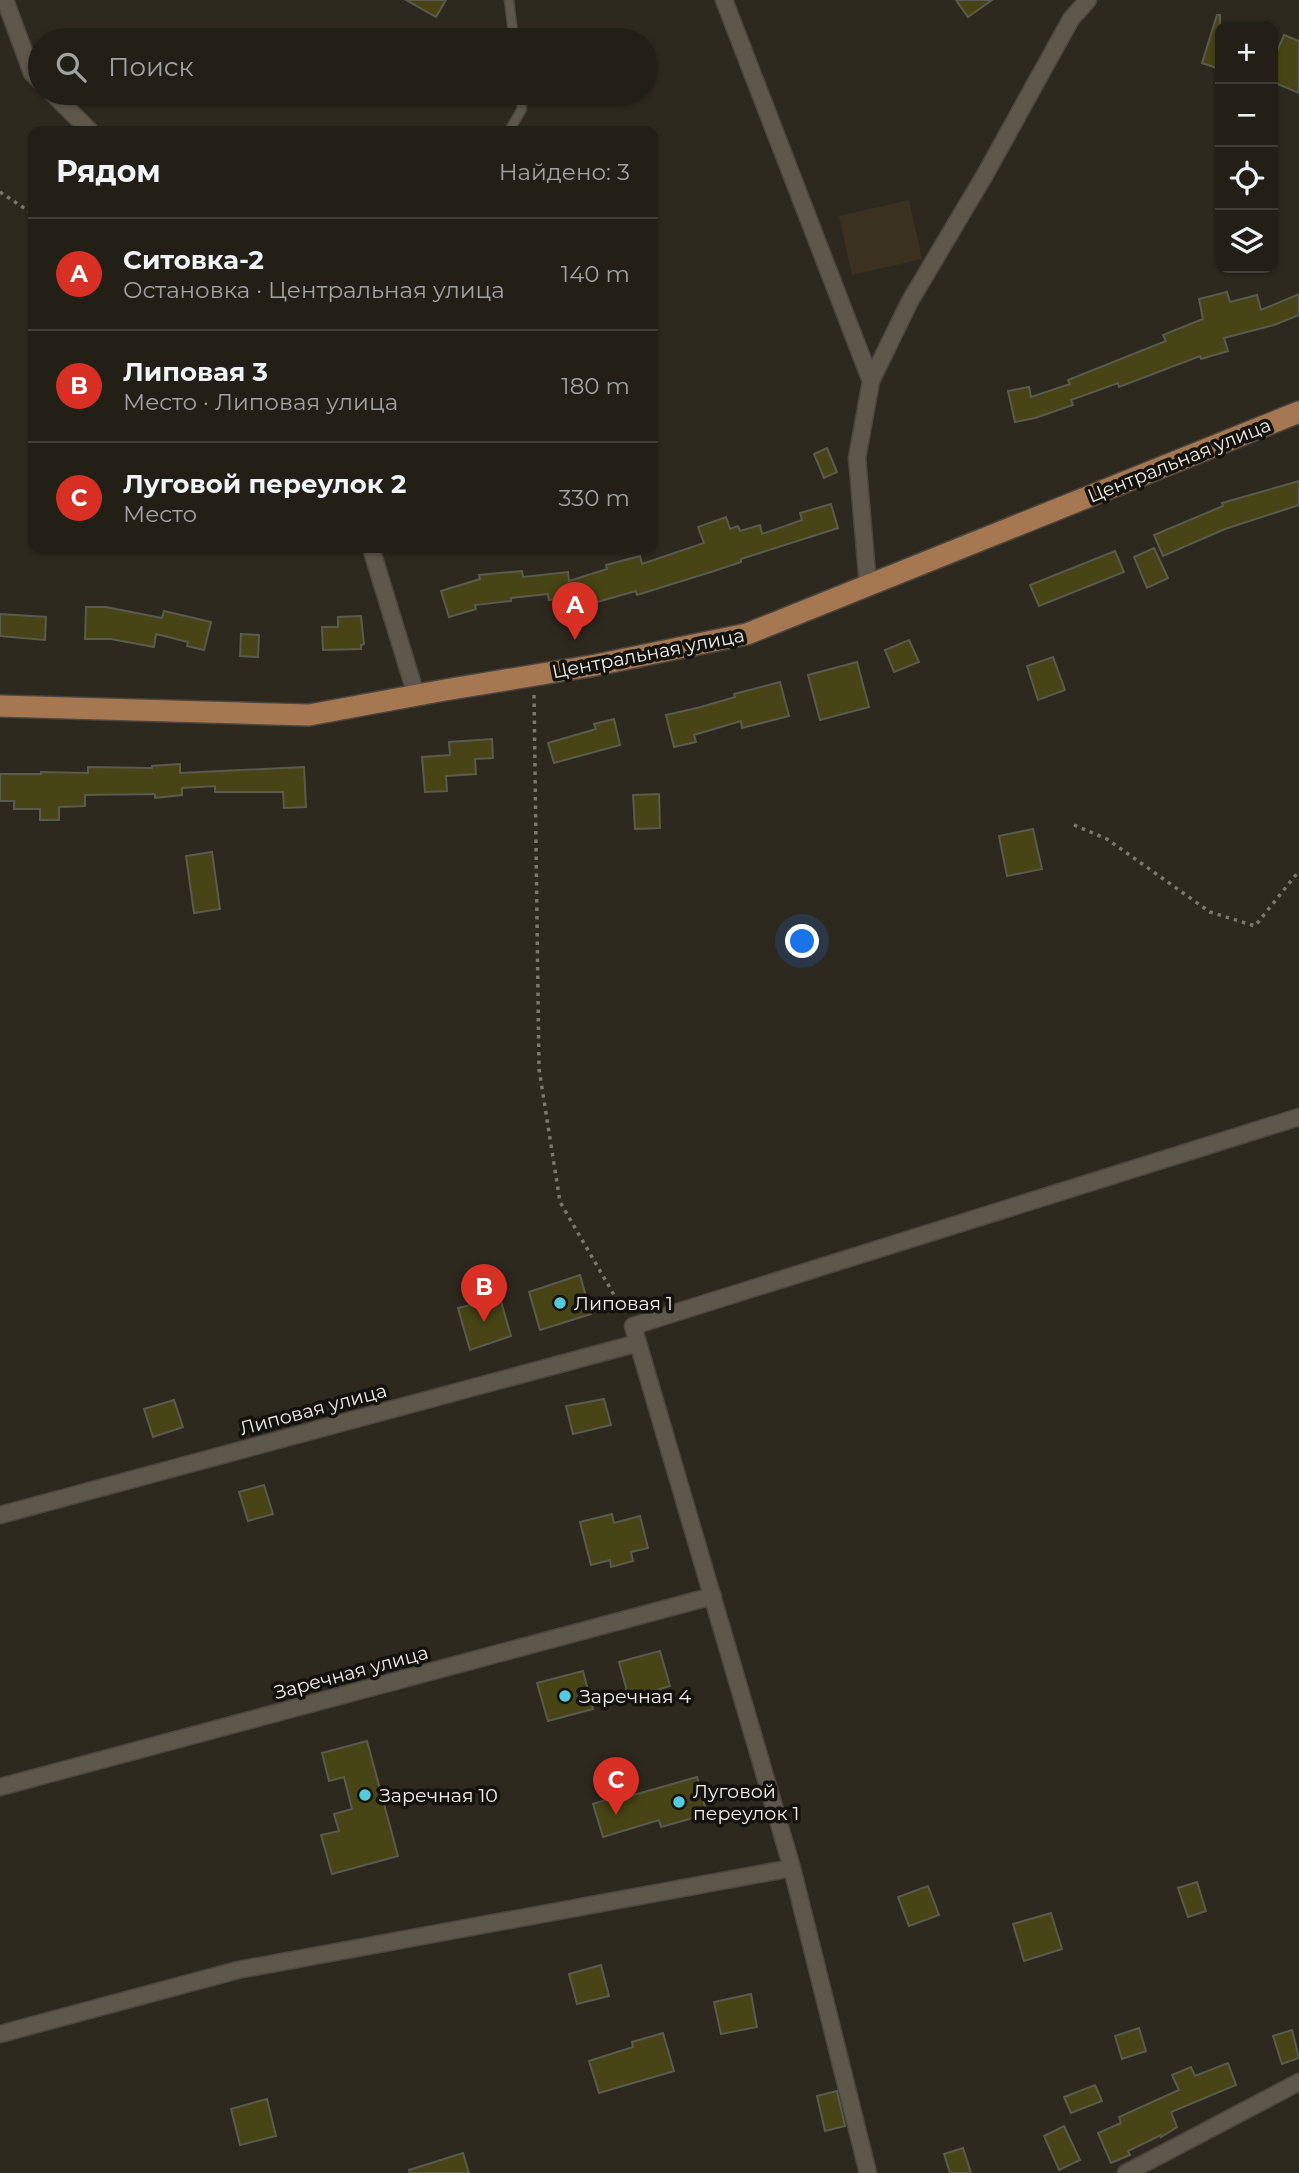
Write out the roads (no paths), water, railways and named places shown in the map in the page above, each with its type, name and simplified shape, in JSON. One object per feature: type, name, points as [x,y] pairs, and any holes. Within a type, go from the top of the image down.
[{"type":"main road","name":"Центральная улица","points":[[0,706],[309,715],[596,665],[747,634],[1299,412]]},
{"type":"street","points":[[5,0],[28,62]]},
{"type":"street","points":[[724,0],[871,381]]},
{"type":"street","points":[[868,586],[857,458],[871,381],[911,301],[1071,19],[1088,0]]},
{"type":"street","points":[[64,105],[85,126]]},
{"type":"street","points":[[373,553],[416,695]]},
{"type":"street","points":[[868,2173],[792,1868],[633,1326],[1299,1117]]},
{"type":"street","name":"Липовая улица","points":[[0,1515],[638,1343]]},
{"type":"street","name":"Заречная улица","points":[[0,1787],[713,1596]]},
{"type":"street","points":[[0,2034],[238,1970],[792,1868]]},
{"type":"street","points":[[1126,2173],[1299,2082]]},
{"type":"lane","points":[[509,0],[512,28]]},
{"type":"lane","points":[[512,126],[522,109],[522,105]]},
{"type":"place","name":"Ситовка-2","points":[[575,640]]},
{"type":"place","name":"Липовая 1","points":[[560,1303]]},
{"type":"place","name":"Липовая 3","points":[[484,1322]]},
{"type":"place","name":"Заречная 4","points":[[565,1696]]},
{"type":"place","name":"Заречная 10","points":[[365,1795]]},
{"type":"place","name":"Луговой переулок 1","points":[[679,1802]]},
{"type":"place","name":"Луговой переулок 2","points":[[616,1815]]}]
